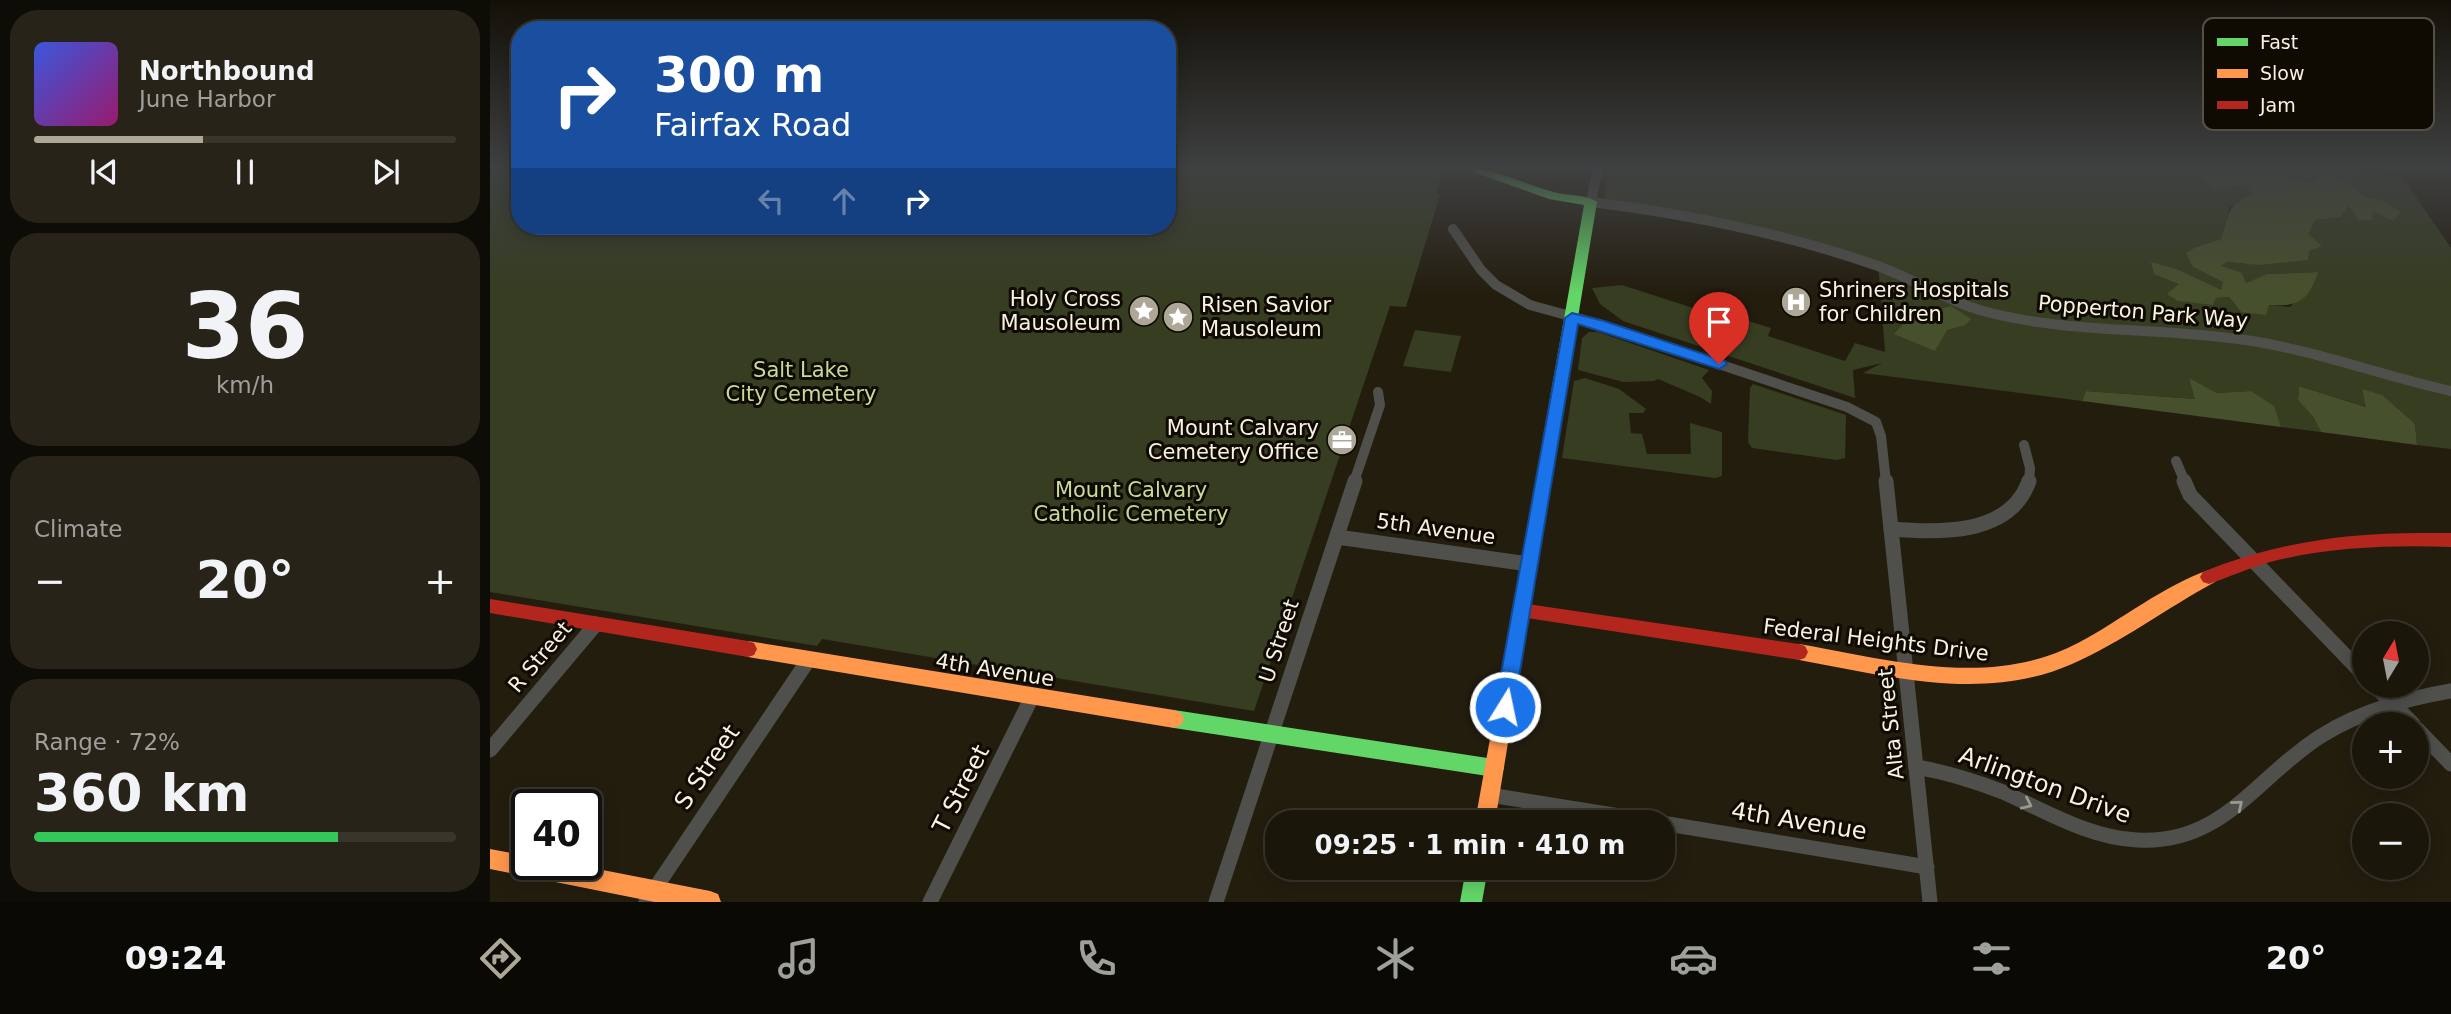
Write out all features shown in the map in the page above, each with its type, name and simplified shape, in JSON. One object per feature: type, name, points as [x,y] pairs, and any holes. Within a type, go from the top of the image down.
[{"type":"street","points":[[1487,810],[1590,210]]},
{"type":"street","name":"Popperton Park Way","points":[[1659,210],[1831,251],[1895,272],[1958,303],[2010,317],[2252,341],[2299,350],[2451,391]]},
{"type":"street","points":[[1453,229],[1471,260],[1491,282],[1531,305],[1572,318]]},
{"type":"street","name":"Alta Street","points":[[1572,318],[1599,324],[1847,407],[1873,419],[1881,436],[1930,902]]},
{"type":"street","name":"U Street","points":[[1216,902],[1380,405],[1378,392]]},
{"type":"street","points":[[1891,529],[1950,532],[1979,525],[2003,513],[2013,506],[2029,484],[2031,471],[2024,445]]},
{"type":"street","points":[[2176,461],[2190,495],[2352,663]]},
{"type":"street","name":"5th Avenue","points":[[1337,537],[1530,564]]},
{"type":"street","name":"Federal Heights Drive","points":[[1521,610],[1906,668],[1994,676],[2021,673],[2067,658],[2181,591],[2217,573],[2254,561],[2322,542],[2354,539],[2451,540]]},
{"type":"street","name":"4th Avenue","points":[[490,606],[1032,697],[1494,768]]},
{"type":"street","name":"R Street","points":[[490,750],[596,624]]},
{"type":"street","name":"S Street","points":[[649,896],[809,659]]},
{"type":"street","name":"Arlington Drive","points":[[1916,766],[1980,784],[2071,824],[2111,837],[2130,841],[2168,841],[2203,830],[2217,822],[2319,738],[2357,718],[2393,704],[2451,691]]},
{"type":"street","name":"T Street","points":[[930,902],[1032,697]]},
{"type":"street","points":[[2387,698],[2401,712]]},
{"type":"street","points":[[2429,741],[2451,764]]},
{"type":"street","points":[[1490,795],[1583,810]]},
{"type":"street","name":"4th Avenue","points":[[1675,825],[1927,867]]},
{"type":"street","points":[[490,859],[649,896],[710,902]]},
{"type":"street","points":[[1471,902],[1475,880]]},
{"type":"green space","points":[[490,210],[511,210],[511,235],[1176,235],[1176,210],[1435,210],[1406,307],[1390,306],[1254,711],[822,639],[817,646],[490,592]]},
{"type":"green space","points":[[1670,210],[2229,210],[2221,239],[2196,247],[2193,267],[2224,282],[2221,291],[2179,270],[2216,298],[2229,297],[2241,312],[2269,305],[2290,307],[2318,272],[2268,274],[2246,283],[2221,266],[2225,262],[2256,264],[2279,261],[2298,247],[2315,220],[2341,217],[2345,210],[2425,210],[2451,248],[2451,449],[2417,445],[2415,424],[2362,389],[2367,407],[2299,386],[2298,400],[2314,418],[2321,432],[2281,427],[2273,406],[2251,391],[2217,393],[2190,379],[2196,399],[2086,391],[2082,401],[1863,373],[1882,363],[1853,370],[1855,398],[1623,321],[1600,304],[1592,288],[1622,285],[1718,316],[1732,316],[1771,328],[1768,336],[1845,361],[1855,343],[1885,352],[1878,262],[1744,225]]},
{"type":"green space","points":[[2230,210],[2346,210],[2341,217],[2315,220],[2308,234],[2322,246],[2309,251],[2308,260],[2259,265],[2226,262],[2221,266],[2242,273],[2246,283],[2267,274],[2318,272],[2311,289],[2301,300],[2288,305],[2269,305],[2266,315],[2241,312],[2229,297],[2216,298],[2213,305],[2178,301],[2167,294],[2179,284],[2154,274],[2151,262],[2179,270],[2221,290],[2223,282],[2193,267],[2186,253],[2221,239]]},
{"type":"green space","points":[[2352,210],[2401,212],[2393,221],[2373,211],[2372,220],[2358,220]]},
{"type":"green space","points":[[1951,306],[1971,319],[1965,325],[1947,330],[1935,351],[1894,334],[1910,317]]},
{"type":"green space","points":[[1415,330],[1461,336],[1451,372],[1403,366]]},
{"type":"green space","points":[[1589,332],[1598,332],[1709,370],[1702,378],[1712,391],[1711,404],[1658,379],[1623,382],[1578,370],[1582,338]]},
{"type":"green space","points":[[1585,378],[1619,389],[1646,409],[1643,413],[1629,413],[1631,433],[1642,434],[1647,454],[1691,454],[1690,423],[1722,432],[1722,476],[1715,478],[1562,458],[1574,381]]},
{"type":"green space","points":[[2189,378],[2217,393],[2251,391],[2274,406],[2281,427],[2082,401],[2086,391],[2195,399]]},
{"type":"green space","points":[[1753,384],[1846,415],[1845,458],[1837,460],[1752,448],[1748,442],[1750,388]]},
{"type":"green space","points":[[2299,386],[2366,407],[2362,389],[2382,395],[2415,424],[2417,445],[2321,432],[2314,418],[2298,400]]},
{"type":"traffic: fast","points":[[1506,700],[1590,210]]},
{"type":"traffic: fast","points":[[1174,719],[1494,768]]},
{"type":"traffic: fast","points":[[1471,902],[1475,880]]},
{"type":"traffic: slow","points":[[1799,652],[1932,674],[2000,675],[2032,670],[2083,650],[2209,577]]},
{"type":"traffic: slow","points":[[748,649],[1174,719]]},
{"type":"traffic: slow","points":[[1487,810],[1506,700]]},
{"type":"traffic: slow","points":[[490,859],[710,902]]},
{"type":"traffic: jam","points":[[2209,577],[2267,556],[2327,544],[2451,540]]},
{"type":"traffic: jam","points":[[490,606],[748,649]]},
{"type":"traffic: jam","points":[[1521,610],[1799,652]]},
{"type":"place","name":"Shriners Hospitals for Children","points":[[1796,302]]},
{"type":"place","name":"Holy Cross Mausoleum","points":[[1144,311]]},
{"type":"place","name":"Risen Savior Mausoleum","points":[[1178,317]]},
{"type":"place","name":"Mount Calvary Cemetery Office","points":[[1342,440]]},
{"type":"route","points":[[1505,707],[1572,318],[1599,324],[1719,364]]},
{"type":"park label","name":"Salt Lake City Cemetery","points":[[801,382]]},
{"type":"park label","name":"Mount Calvary Catholic Cemetery","points":[[1131,502]]}]
